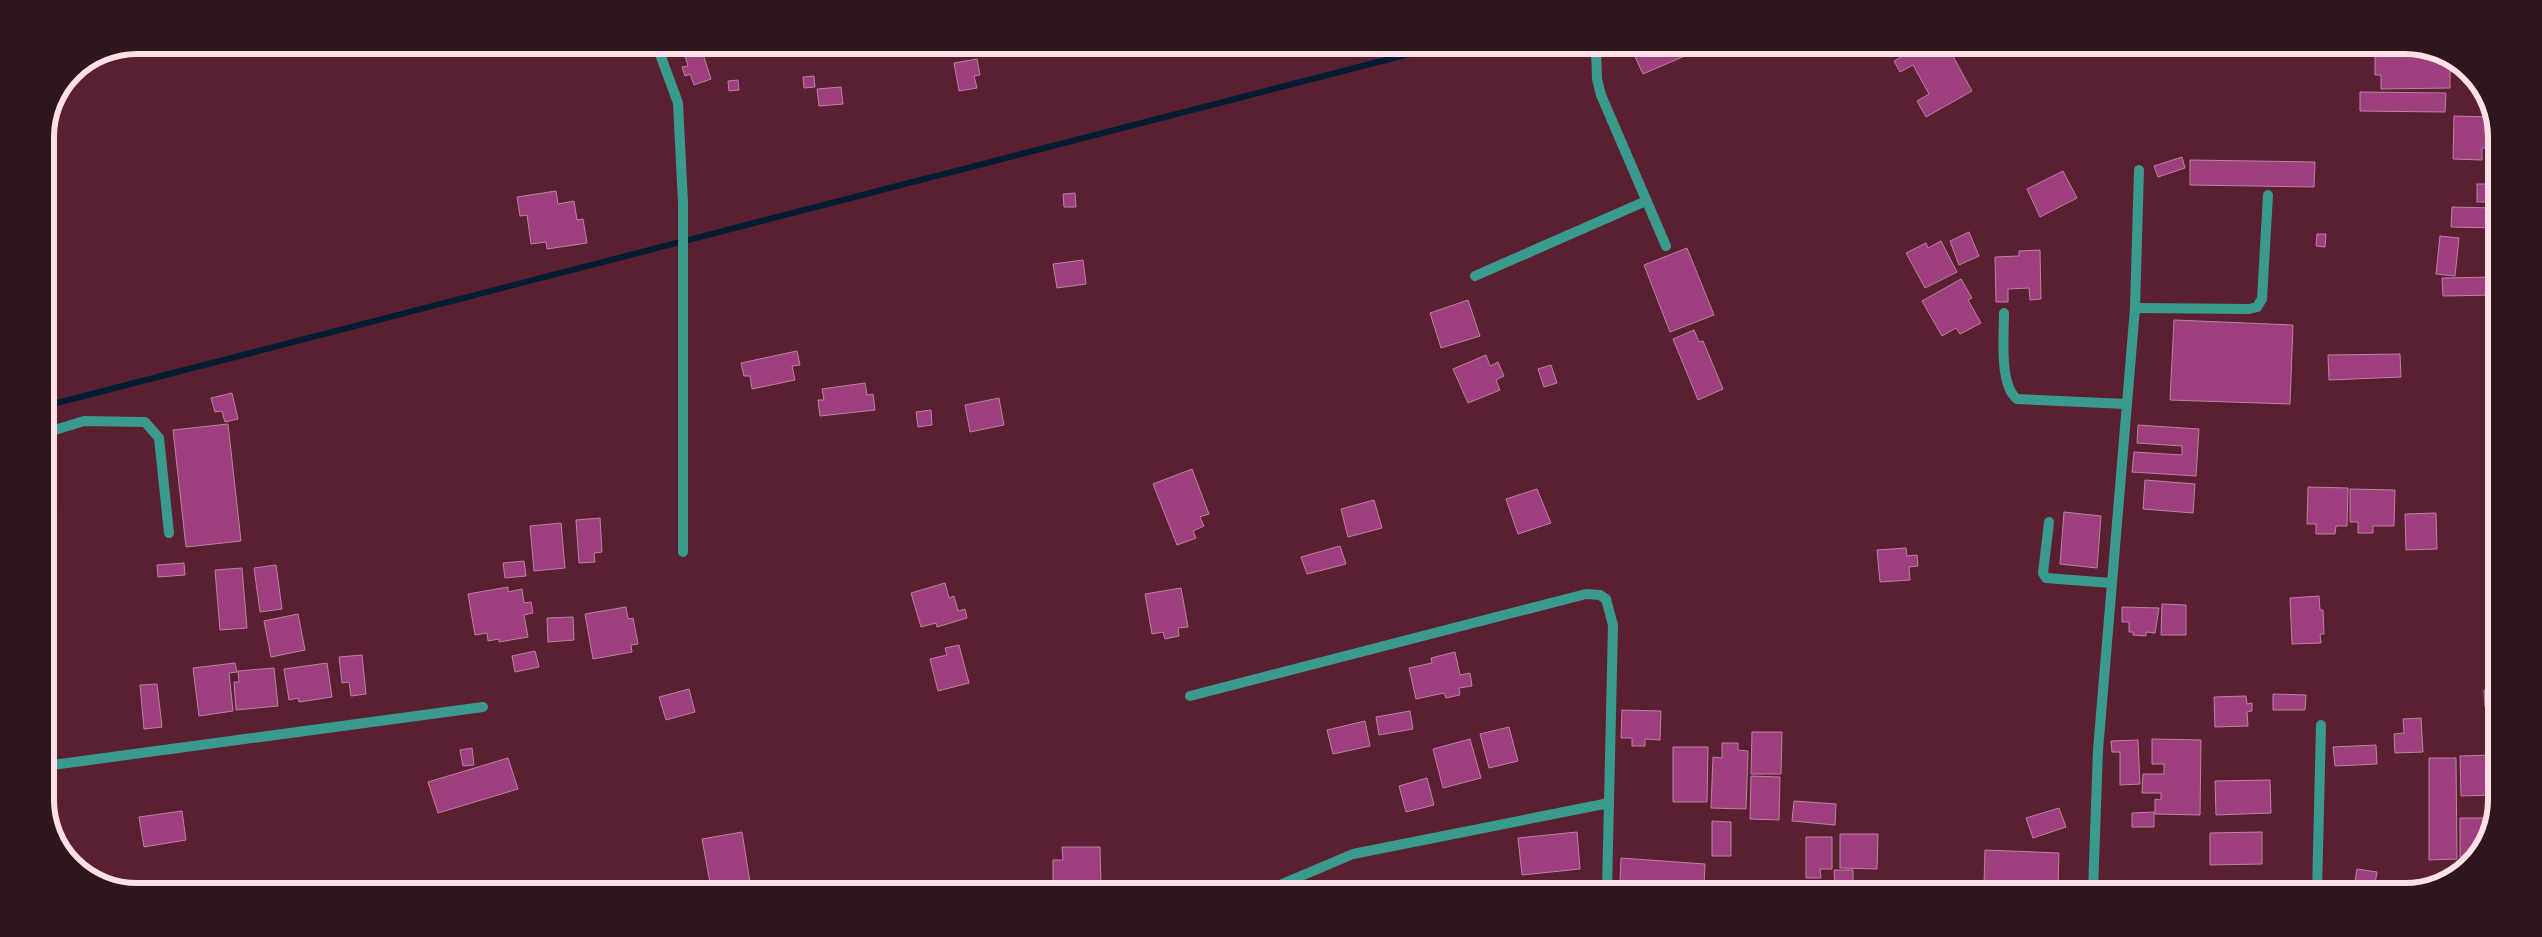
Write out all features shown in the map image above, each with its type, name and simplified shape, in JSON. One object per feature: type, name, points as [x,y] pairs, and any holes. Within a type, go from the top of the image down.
[{"type":"street","points":[[660,54],[678,104],[684,257],[683,552]]},
{"type":"street","points":[[1596,54],[1597,78],[1601,95],[1666,246]]},
{"type":"street","points":[[2093,883],[2098,750],[2135,308],[2139,170]]},
{"type":"street","points":[[2135,308],[2249,309],[2257,306],[2262,299],[2268,195]]},
{"type":"street","points":[[1475,276],[1646,201]]},
{"type":"street","points":[[2004,313],[2005,368],[2009,388],[2017,399],[2126,404]]},
{"type":"street","points":[[54,430],[84,421],[145,422],[159,438],[170,532]]},
{"type":"street","points":[[2049,522],[2043,573],[2046,578],[2111,583]]},
{"type":"street","points":[[1190,696],[1586,594],[1600,595],[1606,599],[1613,625],[1607,883]]},
{"type":"street","points":[[54,765],[483,707]]},
{"type":"street","points":[[2317,883],[2321,725]]},
{"type":"street","points":[[1285,883],[1354,854],[1609,802]]},
{"type":"building","points":[[703,54],[711,79],[694,85],[690,74],[685,76],[682,67],[688,66],[685,56]]},
{"type":"building","points":[[1634,54],[1689,54],[1643,74]]},
{"type":"building","points":[[1907,54],[1952,54],[1972,91],[1926,117],[1917,101],[1929,94],[1913,65],[1900,72],[1894,61]]},
{"type":"building","points":[[2382,54],[2421,55],[2447,65],[2450,67],[2450,88],[2381,89],[2381,75],[2375,75],[2375,57],[2382,56]]},
{"type":"building","points":[[977,59],[980,75],[974,76],[977,88],[959,91],[954,63]]},
{"type":"building","points":[[814,76],[815,87],[804,88],[803,77]]},
{"type":"building","points":[[738,80],[739,90],[729,91],[728,81]]},
{"type":"building","points":[[841,87],[843,104],[819,106],[817,89]]},
{"type":"building","points":[[2360,92],[2446,93],[2445,112],[2360,111]]},
{"type":"building","points":[[2454,116],[2486,117],[2488,126],[2485,126],[2485,134],[2488,134],[2488,148],[2482,148],[2482,160],[2453,159]]},
{"type":"building","points":[[2182,157],[2185,168],[2158,177],[2154,166]]},
{"type":"building","points":[[2190,160],[2315,162],[2314,187],[2190,185]]},
{"type":"building","points":[[2063,171],[2077,198],[2040,217],[2027,189]]},
{"type":"building","points":[[2477,184],[2488,184],[2488,202],[2477,202]]},
{"type":"building","points":[[556,191],[558,204],[574,201],[577,220],[583,219],[587,243],[547,249],[546,242],[531,244],[527,215],[520,216],[517,197]]},
{"type":"building","points":[[1075,193],[1076,207],[1064,207],[1063,194]]},
{"type":"building","points":[[2452,207],[2488,208],[2488,228],[2451,227]]},
{"type":"building","points":[[1969,232],[1979,256],[1959,265],[1950,241]]},
{"type":"building","points":[[2317,234],[2326,234],[2325,247],[2316,246]]},
{"type":"building","points":[[2440,236],[2459,238],[2455,276],[2436,274]]},
{"type":"building","points":[[1941,241],[1957,272],[1925,288],[1906,253],[1926,243],[1928,248]]},
{"type":"building","points":[[1687,248],[1714,315],[1670,332],[1644,265]]},
{"type":"building","points":[[2040,250],[2041,299],[2030,300],[2029,288],[2008,289],[2008,302],[1996,302],[1995,257],[2019,256],[2019,251]]},
{"type":"building","points":[[1083,260],[1086,284],[1057,288],[1053,264]]},
{"type":"building","points":[[2488,277],[2488,295],[2443,296],[2442,278]]},
{"type":"building","points":[[1961,279],[1972,298],[1968,300],[1981,323],[1960,334],[1956,328],[1942,336],[1922,301]]},
{"type":"building","points":[[1468,300],[1480,336],[1441,348],[1430,313]]},
{"type":"building","points":[[2174,320],[2293,325],[2290,404],[2170,400]]},
{"type":"building","points":[[1694,330],[1699,342],[1703,341],[1723,389],[1698,400],[1673,339]]},
{"type":"building","points":[[797,351],[800,365],[792,366],[795,380],[752,389],[750,376],[744,376],[741,363]]},
{"type":"building","points":[[2400,354],[2401,377],[2329,380],[2328,355]]},
{"type":"building","points":[[1486,355],[1490,366],[1498,362],[1504,376],[1496,380],[1500,390],[1468,403],[1453,369]]},
{"type":"building","points":[[1551,365],[1557,383],[1544,387],[1538,369]]},
{"type":"building","points":[[865,383],[867,395],[873,394],[875,410],[820,416],[818,400],[824,400],[822,389]]},
{"type":"building","points":[[232,393],[238,419],[225,422],[222,411],[215,412],[211,398]]},
{"type":"building","points":[[999,398],[1004,425],[970,432],[965,405]]},
{"type":"building","points":[[931,410],[932,425],[918,427],[916,412]]},
{"type":"building","points":[[228,424],[241,541],[186,547],[173,430]]},
{"type":"building","points":[[2138,425],[2199,429],[2196,476],[2132,472],[2134,452],[2182,455],[2182,446],[2137,443]]},
{"type":"building","points":[[1192,469],[1209,514],[1200,517],[1204,526],[1193,531],[1196,538],[1177,545],[1153,484]]},
{"type":"building","points":[[2145,480],[2195,484],[2193,513],[2143,509]]},
{"type":"building","points":[[2308,487],[2348,488],[2347,526],[2336,526],[2335,534],[2316,534],[2316,524],[2307,524]]},
{"type":"building","points":[[1537,489],[1551,523],[1518,534],[1506,499]]},
{"type":"building","points":[[2350,489],[2395,490],[2394,526],[2373,526],[2373,533],[2358,533],[2358,522],[2350,522]]},
{"type":"building","points":[[1374,500],[1382,528],[1348,537],[1341,509]]},
{"type":"building","points":[[2064,512],[2101,516],[2097,568],[2060,564]]},
{"type":"building","points":[[2436,513],[2437,549],[2406,550],[2405,514]]},
{"type":"building","points":[[600,518],[602,552],[594,553],[595,562],[579,563],[576,520]]},
{"type":"building","points":[[561,523],[565,568],[534,571],[530,526]]},
{"type":"building","points":[[1340,546],[1346,564],[1307,574],[1301,557]]},
{"type":"building","points":[[1906,548],[1907,556],[1917,555],[1918,566],[1909,567],[1910,580],[1880,582],[1877,550]]},
{"type":"building","points":[[524,561],[526,576],[505,578],[503,563]]},
{"type":"building","points":[[184,563],[185,575],[158,577],[157,565]]},
{"type":"building","points":[[276,565],[282,609],[260,612],[254,568]]},
{"type":"building","points":[[242,568],[247,628],[220,630],[215,570]]},
{"type":"building","points":[[945,583],[949,598],[954,596],[958,611],[965,609],[967,618],[937,627],[936,623],[921,627],[911,593]]},
{"type":"building","points":[[508,587],[508,592],[522,589],[524,603],[531,602],[533,613],[524,615],[528,637],[499,642],[499,639],[488,641],[487,633],[475,635],[468,594]]},
{"type":"building","points":[[1181,588],[1188,627],[1178,628],[1179,636],[1165,639],[1163,632],[1152,634],[1145,594]]},
{"type":"building","points":[[2319,596],[2320,610],[2323,610],[2324,634],[2320,634],[2321,643],[2292,644],[2290,598]]},
{"type":"building","points":[[2162,604],[2186,605],[2186,635],[2161,635]]},
{"type":"building","points":[[626,607],[628,619],[633,618],[638,644],[631,645],[632,652],[593,659],[585,614]]},
{"type":"building","points":[[2122,607],[2159,608],[2155,633],[2146,632],[2146,636],[2133,635],[2133,632],[2129,632],[2129,622],[2122,622]]},
{"type":"building","points":[[298,614],[305,650],[271,657],[264,621]]},
{"type":"building","points":[[573,617],[574,640],[548,642],[547,618]]},
{"type":"building","points":[[959,645],[969,683],[938,691],[930,659],[947,655],[945,648]]},
{"type":"building","points":[[535,651],[539,667],[515,672],[512,656]]},
{"type":"building","points":[[1455,652],[1460,675],[1470,673],[1472,686],[1459,688],[1460,695],[1446,698],[1444,693],[1416,699],[1409,668],[1432,663],[1431,658]]},
{"type":"building","points":[[362,655],[366,694],[351,696],[349,682],[342,683],[339,657]]},
{"type":"building","points":[[235,663],[237,672],[229,673],[233,711],[199,716],[193,668]]},
{"type":"building","points":[[327,663],[332,697],[299,702],[298,698],[289,700],[284,669]]},
{"type":"building","points":[[274,668],[278,706],[236,710],[234,682],[239,682],[238,671]]},
{"type":"building","points":[[157,684],[162,727],[144,729],[140,685]]},
{"type":"building","points":[[689,689],[695,712],[666,720],[659,697]]},
{"type":"building","points":[[2484,690],[2488,690],[2488,707],[2485,707]]},
{"type":"building","points":[[2273,694],[2306,695],[2305,710],[2273,710]]},
{"type":"building","points":[[2246,696],[2247,704],[2252,703],[2252,711],[2247,712],[2248,726],[2215,727],[2214,697]]},
{"type":"building","points":[[1622,710],[1661,711],[1660,740],[1645,739],[1645,746],[1632,746],[1632,738],[1621,738]]},
{"type":"building","points":[[1410,711],[1413,729],[1379,735],[1376,717]]},
{"type":"building","points":[[2421,718],[2423,752],[2395,753],[2394,734],[2404,733],[2403,719]]},
{"type":"building","points":[[1365,721],[1370,746],[1333,754],[1327,730]]},
{"type":"building","points":[[1509,727],[1518,761],[1489,768],[1480,734]]},
{"type":"building","points":[[1752,732],[1782,732],[1781,774],[1751,774]]},
{"type":"building","points":[[1470,739],[1481,778],[1443,788],[1433,749]]},
{"type":"building","points":[[2152,739],[2201,740],[2200,815],[2155,814],[2155,799],[2161,800],[2161,793],[2142,793],[2143,774],[2164,774],[2164,764],[2152,764]]},
{"type":"building","points":[[2138,740],[2140,784],[2120,785],[2120,752],[2112,752],[2111,741]]},
{"type":"building","points":[[1722,743],[1738,743],[1738,750],[1748,751],[1746,809],[1711,808],[1713,757],[1722,758]]},
{"type":"building","points":[[2376,745],[2377,764],[2335,766],[2333,747]]},
{"type":"building","points":[[1673,747],[1708,747],[1707,802],[1673,802]]},
{"type":"building","points":[[472,748],[474,765],[463,766],[460,750]]},
{"type":"building","points":[[2488,755],[2488,795],[2461,796],[2460,756]]},
{"type":"building","points":[[508,758],[518,789],[438,813],[428,782]]},
{"type":"building","points":[[2429,758],[2456,758],[2457,859],[2429,860]]},
{"type":"building","points":[[1751,776],[1780,777],[1779,820],[1750,819]]},
{"type":"building","points":[[1427,778],[1434,805],[1406,812],[1399,786]]},
{"type":"building","points":[[2270,780],[2271,813],[2216,815],[2215,781]]},
{"type":"building","points":[[1794,801],[1836,804],[1835,825],[1792,821]]},
{"type":"building","points":[[2059,808],[2066,827],[2033,838],[2026,818]]},
{"type":"building","points":[[182,811],[186,840],[144,847],[139,817]]},
{"type":"building","points":[[2154,812],[2154,827],[2132,827],[2132,813]]},
{"type":"building","points":[[2460,818],[2486,818],[2480,837],[2474,846],[2466,857],[2460,857]]},
{"type":"building","points":[[1712,821],[1731,822],[1731,856],[1712,856]]},
{"type":"building","points":[[742,832],[750,883],[710,883],[702,839]]},
{"type":"building","points":[[1577,832],[1580,869],[1522,875],[1518,838]]},
{"type":"building","points":[[2262,832],[2262,864],[2210,865],[2210,833]]},
{"type":"building","points":[[1840,834],[1878,834],[1877,869],[1840,868]]},
{"type":"building","points":[[1806,837],[1832,837],[1832,869],[1820,869],[1821,878],[1806,878]]},
{"type":"building","points":[[1062,847],[1100,847],[1101,883],[1053,883],[1053,860],[1063,860]]},
{"type":"building","points":[[1985,850],[2059,853],[2058,883],[1984,883]]},
{"type":"building","points":[[1621,858],[1705,864],[1704,883],[1620,881]]},
{"type":"building","points":[[2357,869],[2377,872],[2375,883],[2355,881]]},
{"type":"building","points":[[1834,870],[1853,870],[1853,883],[1835,883]]},
{"type":"waterway","points":[[54,404],[1409,54]]}]
